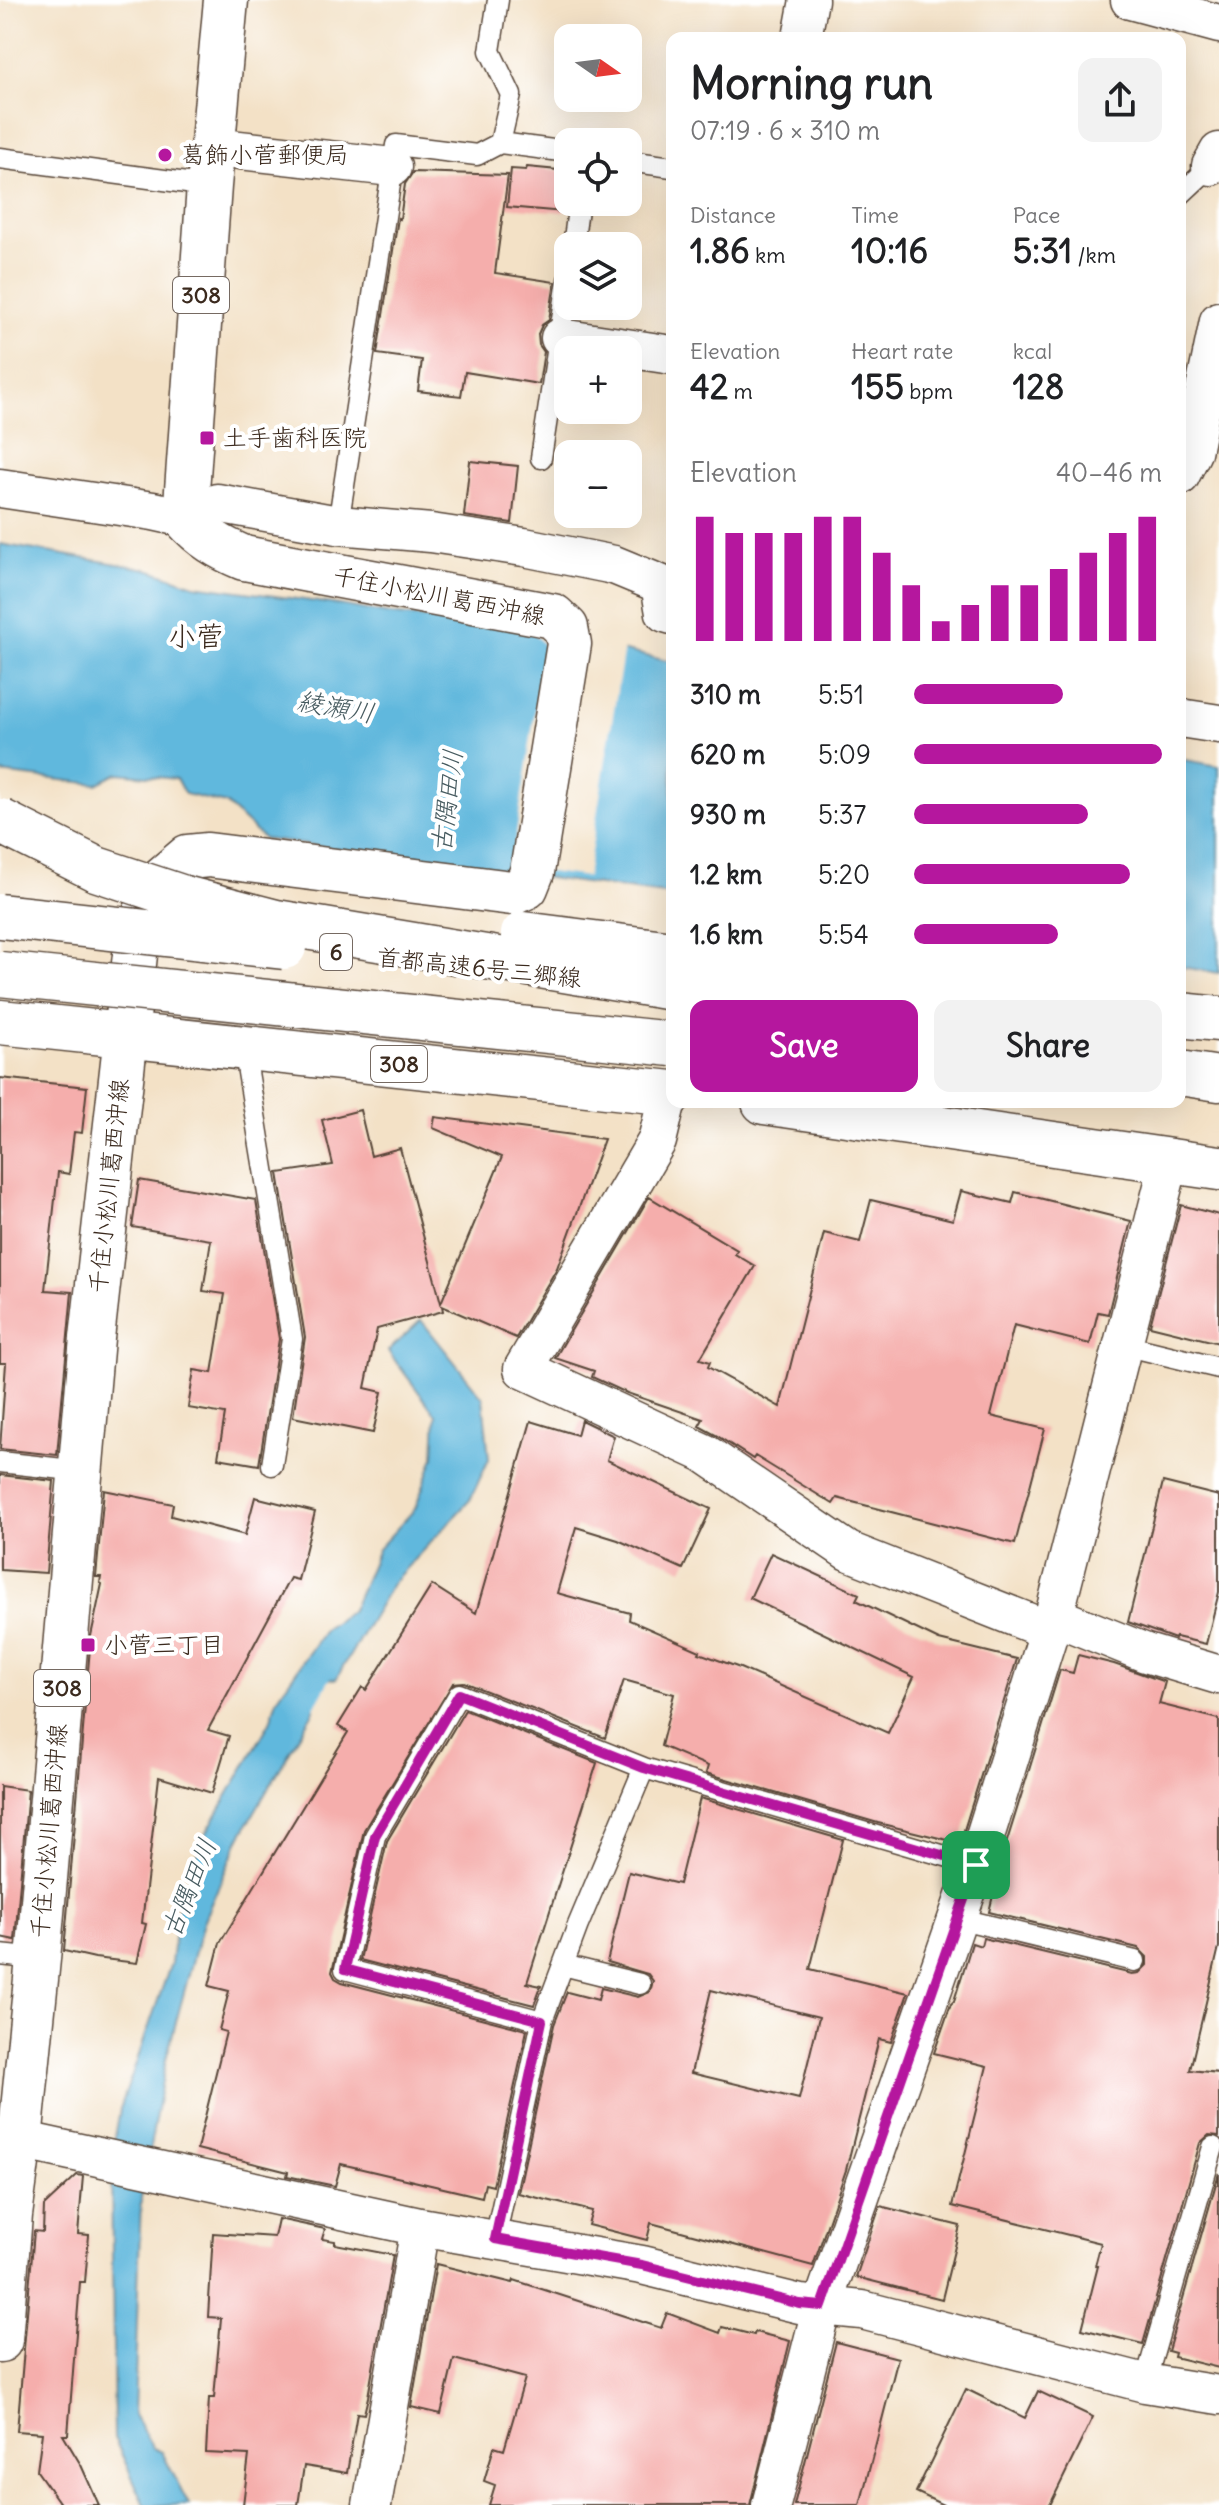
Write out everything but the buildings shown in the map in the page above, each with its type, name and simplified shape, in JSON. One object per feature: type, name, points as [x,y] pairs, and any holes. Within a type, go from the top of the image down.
[{"type":"main road","name":"308","points":[[185,518],[226,0]]},
{"type":"main road","name":"千住小松川葛西沖線","points":[[0,2340],[5,2228],[20,2140],[19,1957],[81,1471],[92,1338],[138,928],[162,879],[188,857],[208,855],[512,893],[526,887],[532,872],[569,644],[566,628],[553,616],[244,558],[217,547],[200,535],[185,518]]},
{"type":"main road","points":[[0,795],[21,809],[112,851],[192,878],[292,902],[389,918],[666,952]]},
{"type":"main road","points":[[0,821],[96,869],[184,898],[261,918],[666,987]]},
{"type":"main road","name":"首都高速6号三郷線","points":[[0,916],[666,987]]},
{"type":"main road","name":"308","points":[[0,973],[126,1036]]},
{"type":"main road","points":[[0,973],[666,1043]]},
{"type":"main road","points":[[1186,1016],[1219,1019]]},
{"type":"main road","name":"308","points":[[0,1022],[666,1092]]},
{"type":"main road","points":[[1186,1043],[1219,1046]]},
{"type":"main road","points":[[1186,1074],[1219,1079]]},
{"type":"main road","points":[[1186,1097],[1219,1100]]},
{"type":"main road","points":[[807,1108],[1219,1168]]},
{"type":"street","points":[[803,32],[809,0]]},
{"type":"street","points":[[1130,0],[1219,24]]},
{"type":"street","points":[[211,166],[392,167]]},
{"type":"street","points":[[1186,464],[1192,452],[1219,321]]},
{"type":"street","points":[[642,350],[666,354]]},
{"type":"street","points":[[0,488],[185,518],[217,503],[338,525],[431,533],[524,547],[614,565],[666,589]]},
{"type":"street","points":[[1186,719],[1219,724]]},
{"type":"street","points":[[666,1107],[657,1141],[523,1369],[704,1453],[848,1551],[1052,1624],[1219,1675]]},
{"type":"street","points":[[771,2505],[822,2306],[976,1865],[1052,1624],[1170,1159]]},
{"type":"street","points":[[20,2140],[420,2227],[642,2265],[800,2304],[862,2310],[1145,2383],[1219,2395]]},
{"type":"street","points":[[372,2505],[420,2227]]},
{"type":"lane","points":[[498,0],[490,51],[511,95],[500,143]]},
{"type":"lane","points":[[338,525],[396,145],[477,155],[500,143],[554,150]]},
{"type":"lane","points":[[1186,188],[1217,153]]},
{"type":"lane","points":[[0,158],[211,166]]},
{"type":"lane","points":[[642,163],[666,166]]},
{"type":"lane","points":[[541,458],[554,376]]},
{"type":"lane","points":[[244,1048],[292,1339],[272,1465]]},
{"type":"lane","points":[[1124,1345],[1219,1368]]},
{"type":"lane","points":[[0,1462],[81,1471]]},
{"type":"lane","points":[[542,2021],[345,1969],[375,1836],[459,1694],[644,1768],[976,1865]]},
{"type":"lane","points":[[495,2239],[542,2021],[644,1768]]},
{"type":"lane","points":[[957,1918],[1135,1961]]},
{"type":"lane","points":[[563,1965],[640,1984]]},
{"type":"lane","points":[[1145,2383],[1213,2147]]},
{"type":"water","name":"綾瀬川","points":[[0,544],[147,569],[195,585],[390,614],[540,631],[666,661],[666,894],[264,839],[226,804],[185,794],[176,779],[118,773],[97,784],[0,773]]},
{"type":"water","points":[[1186,760],[1219,766],[1219,973],[1186,968]]},
{"type":"water","points":[[421,1320],[483,1398],[489,1459],[470,1500],[393,1582],[336,1679],[322,1678],[311,1698],[314,1710],[240,1837],[203,1922],[166,2059],[141,2197],[134,2415],[153,2448],[162,2452],[189,2505],[145,2505],[114,2438],[111,2160],[120,2109],[171,1963],[178,1907],[205,1835],[270,1722],[277,1699],[325,1629],[352,1610],[378,1549],[415,1509],[434,1457],[436,1415],[388,1351]]},
{"type":"pier","points":[[533,633],[624,647],[587,877],[511,867],[545,646]]},
{"type":"waterway","name":"古隅田川","points":[[303,1713],[328,1668]]},
{"type":"place","name":"葛飾小菅郵便局","points":[[165,155]]},
{"type":"place","name":"土手歯科医院","points":[[207,438]]},
{"type":"place","name":"小菅三丁目","points":[[88,1645]]},
{"type":"district","name":"小菅","points":[[196,636]]},
{"type":"route","points":[[459,1694],[644,1768],[976,1865],[822,2306],[800,2304],[642,2265],[495,2239],[542,2021],[345,1969],[375,1836],[459,1694]]}]
